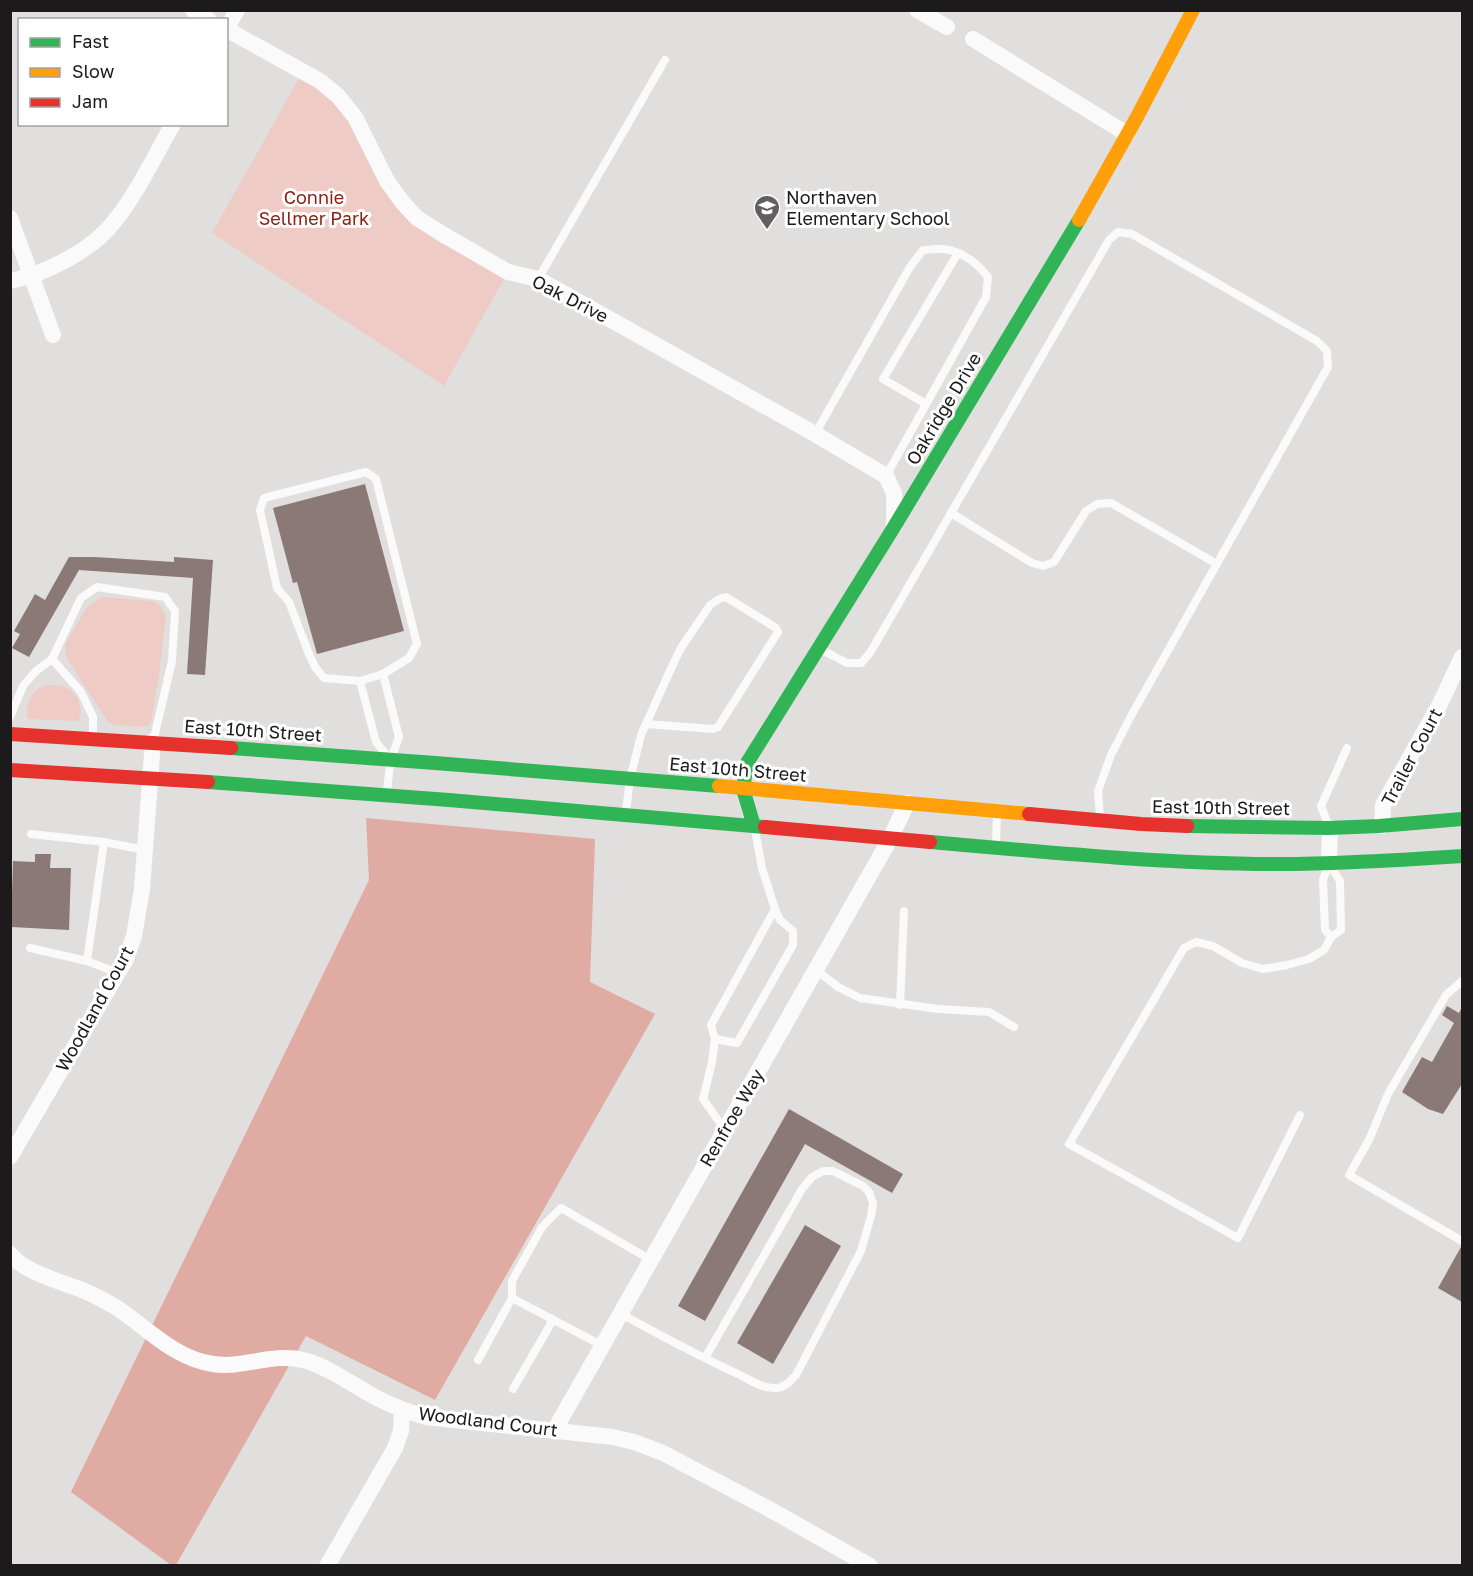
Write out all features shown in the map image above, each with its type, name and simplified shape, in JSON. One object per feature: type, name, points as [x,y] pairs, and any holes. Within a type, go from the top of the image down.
[{"type":"main road","name":"Oakridge Drive","points":[[754,826],[743,789],[747,763],[894,527],[1071,235],[1193,10]]},
{"type":"main road","name":"East 10th Street","points":[[10,734],[153,741],[391,759],[1141,824],[1330,828],[1462,819]]},
{"type":"main road","points":[[10,770],[387,795],[1153,860],[1329,863],[1462,856]]},
{"type":"street","points":[[193,10],[207,18]]},
{"type":"street","points":[[228,27],[237,10]]},
{"type":"street","points":[[917,10],[947,27]]},
{"type":"street","name":"Oak Drive","points":[[228,30],[320,81],[338,96],[355,117],[387,181],[402,203],[417,218],[508,272],[538,279],[886,476]]},
{"type":"street","points":[[973,39],[1127,134]]},
{"type":"street","points":[[10,281],[66,261],[113,225],[133,195],[172,126]]},
{"type":"street","points":[[10,218],[53,335]]},
{"type":"street","points":[[886,476],[894,494],[894,527]]},
{"type":"street","name":"Trailer Court","points":[[1382,826],[1383,805],[1440,704],[1462,657]]},
{"type":"street","name":"Woodland Court","points":[[10,1157],[126,959],[134,936],[142,889],[153,741]]},
{"type":"street","name":"Renfroe Way","points":[[554,1431],[890,839],[907,803]]},
{"type":"street","points":[[1329,863],[1330,828]]},
{"type":"street","name":"Woodland Court","points":[[10,1254],[30,1269],[108,1302],[159,1340],[197,1361],[214,1365],[232,1365],[274,1357],[292,1357],[326,1368],[377,1398],[402,1410],[426,1417],[613,1437],[634,1442],[663,1452],[870,1566]]},
{"type":"street","points":[[327,1566],[395,1448],[401,1431],[402,1410]]},
{"type":"lane","points":[[538,279],[665,60]]},
{"type":"lane","points":[[819,648],[848,663],[861,663],[870,653],[1109,240],[1118,232],[1132,234],[1317,341],[1327,351],[1328,367],[1111,755],[1098,791],[1100,820]]},
{"type":"lane","points":[[815,434],[910,267],[923,250],[942,248],[958,253],[980,266],[988,278],[986,297],[886,476]]},
{"type":"lane","points":[[926,404],[883,379],[958,253]]},
{"type":"lane","points":[[366,472],[376,479],[417,644],[409,658],[383,674],[360,681],[324,678],[315,667],[289,602],[277,588],[260,510],[264,498],[366,472]]},
{"type":"lane","points":[[951,513],[1032,563],[1043,566],[1054,562],[1086,511],[1097,504],[1111,502],[1217,564]]},
{"type":"lane","points":[[10,717],[23,686],[36,671],[52,659],[81,598],[97,587],[165,597],[175,611],[172,661],[153,741]]},
{"type":"lane","points":[[626,814],[630,779],[641,735],[646,724],[681,648],[710,605],[726,597],[776,628],[778,632],[717,727],[713,729],[646,724]]},
{"type":"lane","points":[[52,659],[81,692],[93,717],[92,738]]},
{"type":"lane","points":[[383,674],[399,737],[391,759],[387,795]]},
{"type":"lane","points":[[360,681],[376,742],[391,759]]},
{"type":"lane","points":[[1330,828],[1321,806],[1347,748]]},
{"type":"lane","points":[[995,847],[998,811]]},
{"type":"lane","points":[[715,1039],[737,1043],[793,945],[793,931],[780,920],[775,909],[762,868],[754,826]]},
{"type":"lane","points":[[31,834],[145,850]]},
{"type":"lane","points":[[87,961],[104,843]]},
{"type":"lane","points":[[1329,863],[1323,880],[1325,930],[1330,937]]},
{"type":"lane","points":[[1300,1114],[1238,1238],[1069,1144],[1184,948],[1196,942],[1212,946],[1242,963],[1263,969],[1287,965],[1324,950],[1330,937],[1341,930],[1340,881],[1329,863]]},
{"type":"lane","points":[[725,1130],[703,1099],[715,1039],[711,1025],[775,909]]},
{"type":"lane","points":[[900,1005],[904,911]]},
{"type":"lane","points":[[30,948],[87,961],[118,973]]},
{"type":"lane","points":[[816,970],[838,987],[860,998],[938,1010],[989,1012],[1014,1027]]},
{"type":"lane","points":[[1462,981],[1446,995],[1388,1094],[1369,1140],[1349,1175],[1462,1241]]},
{"type":"lane","points":[[621,1314],[705,1358],[764,1387],[778,1388],[786,1385],[796,1375],[861,1251],[873,1203],[869,1192],[833,1171],[823,1171],[812,1177],[802,1189],[705,1358]]},
{"type":"lane","points":[[478,1360],[512,1298],[512,1281],[542,1227],[561,1208],[651,1260]]},
{"type":"lane","points":[[512,1298],[603,1346]]},
{"type":"lane","points":[[513,1389],[553,1320]]},
{"type":"green space","name":"Connie Sellmer Park","points":[[303,71],[355,117],[387,181],[444,235],[508,272],[444,386],[212,233]]},
{"type":"green space","points":[[102,597],[154,601],[166,615],[159,676],[151,722],[147,727],[115,725],[108,722],[66,657],[65,644],[87,607]]},
{"type":"green space","points":[[47,685],[65,687],[75,694],[80,707],[78,721],[28,719],[27,708],[30,698],[33,693]]},
{"type":"shaded area","points":[[366,818],[595,839],[590,982],[655,1014],[435,1400],[306,1336],[176,1565],[171,1565],[71,1492],[369,880]]},
{"type":"building","points":[[365,484],[404,631],[317,654],[297,582],[293,583],[273,508]]},
{"type":"building","points":[[69,557],[174,562],[174,557],[213,560],[205,675],[187,674],[193,578],[79,570],[29,657],[12,648],[20,634],[14,631],[35,594],[45,600]]},
{"type":"building","points":[[35,854],[51,854],[50,868],[71,868],[69,930],[11,927],[13,861],[35,862]]},
{"type":"building","points":[[1447,1006],[1459,1013],[1462,1007],[1462,1084],[1443,1114],[1428,1109],[1402,1092],[1422,1057],[1432,1062],[1454,1023],[1442,1015]]},
{"type":"building","points":[[789,1109],[903,1174],[892,1193],[805,1144],[705,1321],[678,1306]]},
{"type":"building","points":[[805,1225],[841,1246],[773,1364],[737,1343]]},
{"type":"building","points":[[1462,1247],[1462,1302],[1438,1288]]},
{"type":"traffic: fast","points":[[754,826],[743,789],[747,763],[894,527],[1079,220]]},
{"type":"traffic: fast","points":[[231,748],[719,786]]},
{"type":"traffic: fast","points":[[208,782],[765,827]]},
{"type":"traffic: fast","points":[[1187,826],[1329,828],[1462,819]]},
{"type":"traffic: fast","points":[[930,842],[1192,862],[1326,863],[1462,856]]},
{"type":"traffic: slow","points":[[1079,220],[1137,117],[1193,10]]},
{"type":"traffic: slow","points":[[719,786],[1029,814]]},
{"type":"traffic: jam","points":[[10,734],[231,748]]},
{"type":"traffic: jam","points":[[10,770],[208,782]]},
{"type":"traffic: jam","points":[[1029,814],[1187,826]]},
{"type":"traffic: jam","points":[[765,827],[930,842]]},
{"type":"place","name":"Northaven Elementary School","points":[[767,231]]}]
